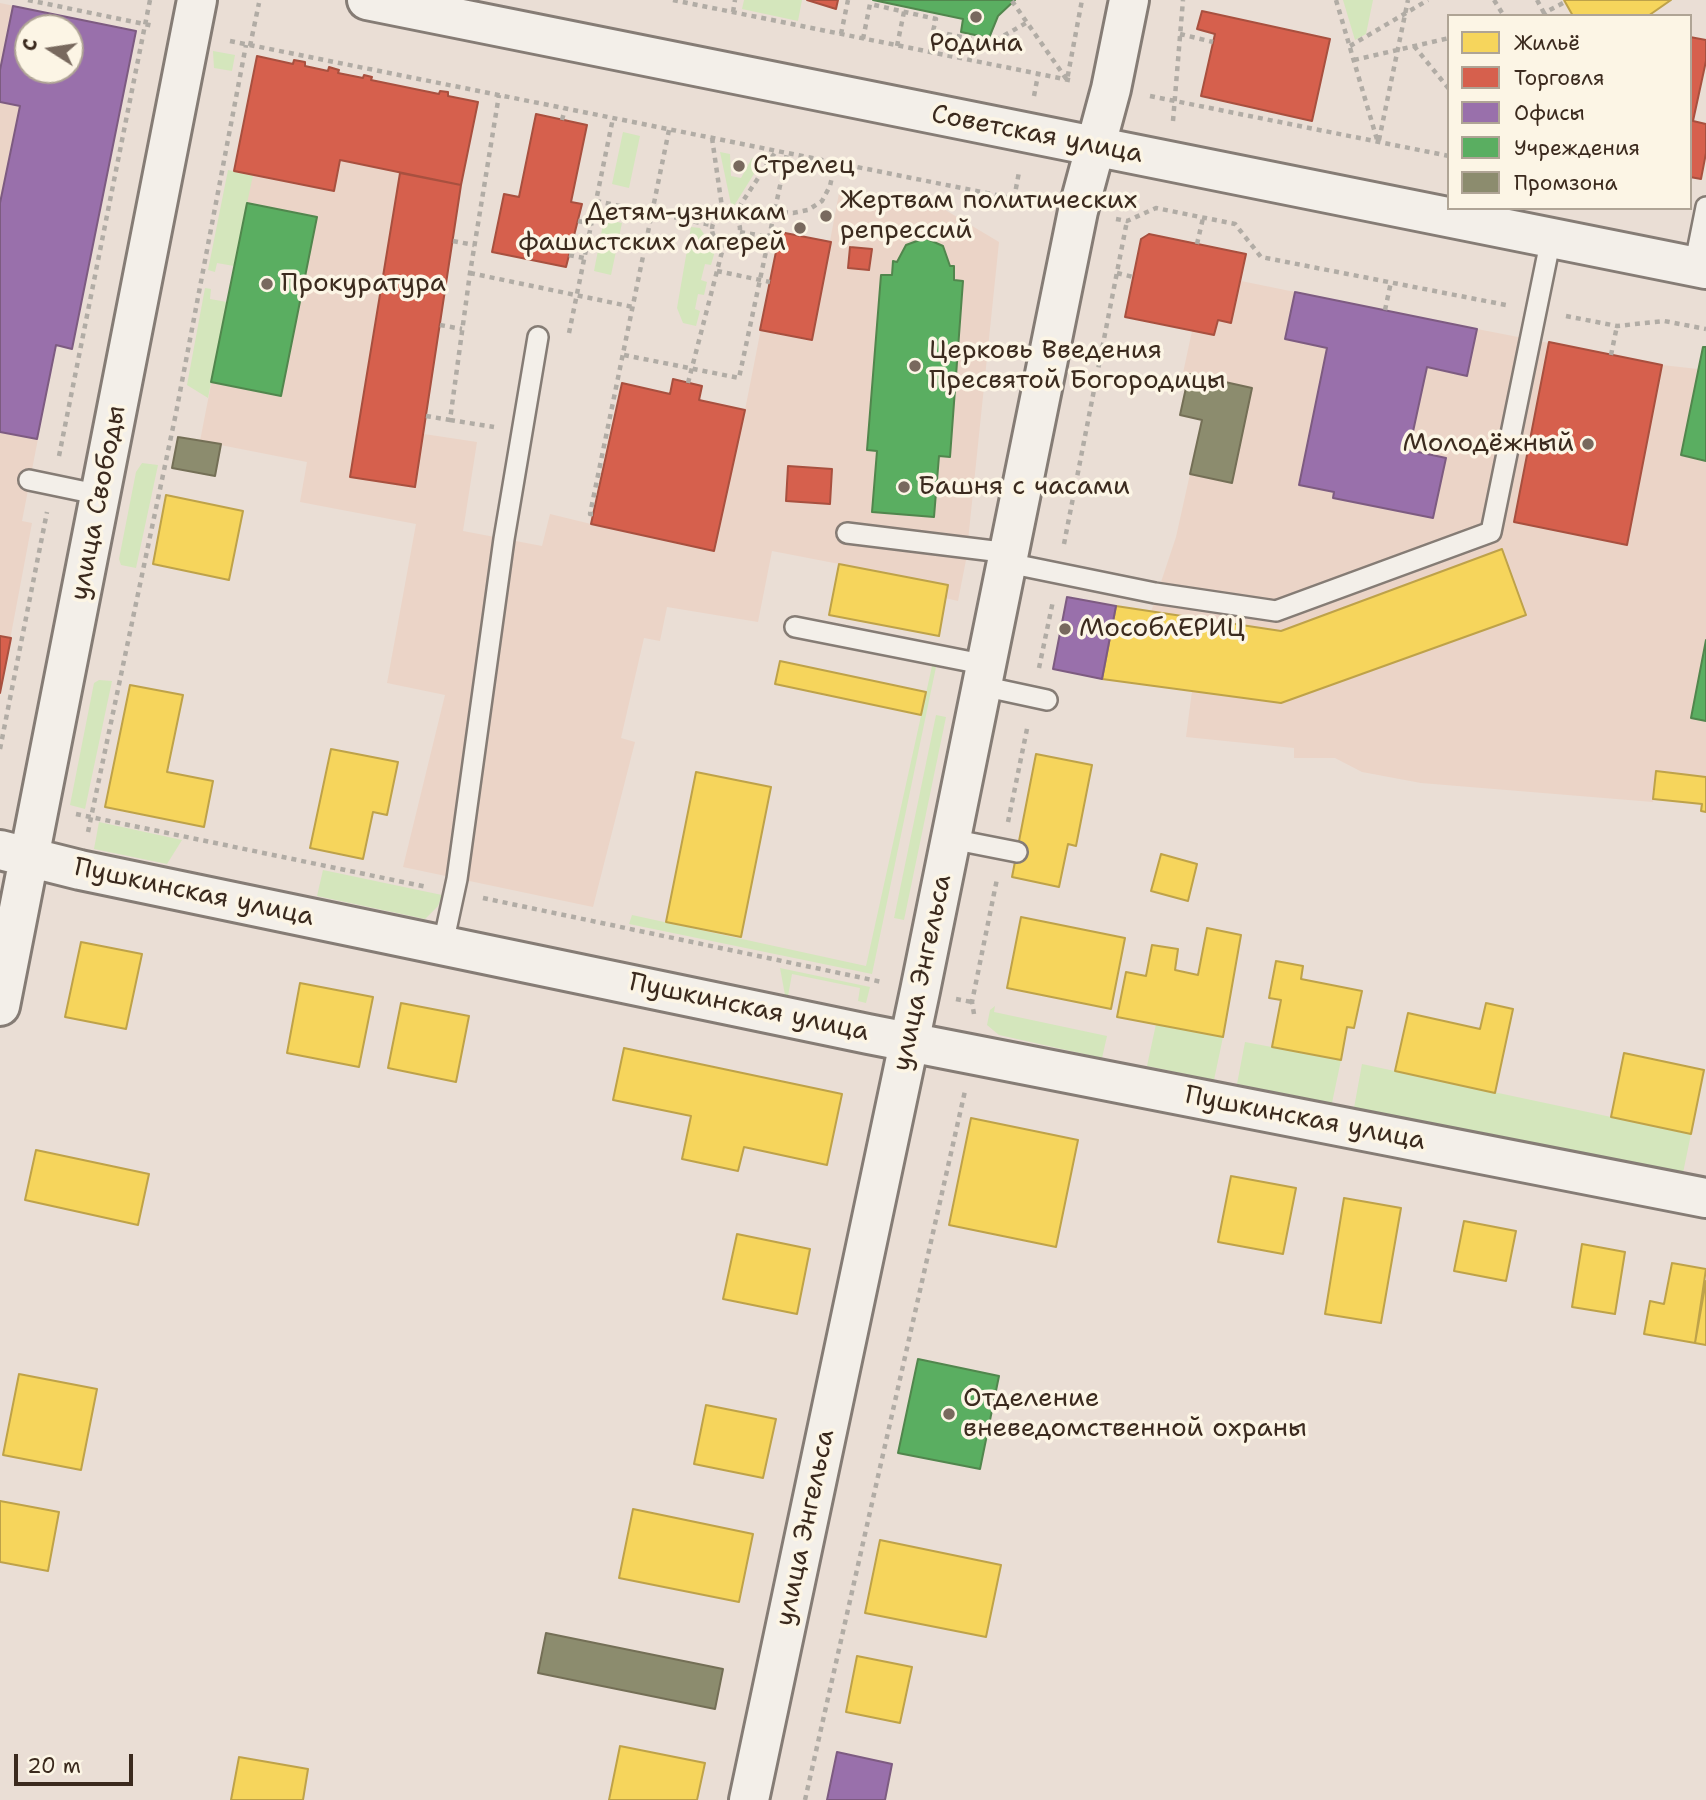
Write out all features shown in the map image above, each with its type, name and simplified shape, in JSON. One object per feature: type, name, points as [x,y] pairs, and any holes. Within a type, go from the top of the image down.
[{"type":"street","name":"улица Свободы","points":[[0,1006],[15,853],[101,495],[197,0]]},
{"type":"street","name":"Советская улица","points":[[368,0],[1700,268]]},
{"type":"street","name":"улица Энгельса","points":[[749,1800],[1093,146],[1111,89],[1129,0]]},
{"type":"street","name":"Пушкинская улица","points":[[15,853],[80,870],[909,1041],[1706,1198]]},
{"type":"lane","points":[[1700,268],[1706,207]]},
{"type":"lane","points":[[847,533],[1009,558],[1058,574],[1155,593],[1276,611],[1491,532],[1551,238]]},
{"type":"lane","points":[[443,944],[457,879],[538,337]]},
{"type":"lane","points":[[30,480],[101,495]]},
{"type":"lane","points":[[794,627],[984,676],[1040,698]]},
{"type":"lane","points":[[951,839],[1010,851]]},
{"type":"path","points":[[28,0],[156,26]]},
{"type":"path","points":[[0,749],[150,0]]},
{"type":"path","points":[[673,0],[1079,83]]},
{"type":"path","points":[[733,12],[735,0]]},
{"type":"path","points":[[842,34],[848,0]]},
{"type":"path","points":[[1067,80],[1083,0]]},
{"type":"path","points":[[1172,130],[1183,1],[1190,0]]},
{"type":"path","points":[[1336,0],[1378,143]]},
{"type":"path","points":[[1378,143],[1408,0]]},
{"type":"path","points":[[1349,46],[1428,0]]},
{"type":"path","points":[[1012,1],[1067,80]]},
{"type":"path","points":[[1545,14],[1565,2]]},
{"type":"path","points":[[80,870],[176,413],[248,45],[259,3]]},
{"type":"path","points":[[863,39],[870,5],[904,9],[936,19],[933,31],[991,43],[1027,23]]},
{"type":"path","points":[[897,46],[904,9]]},
{"type":"path","points":[[1180,34],[1213,41]]},
{"type":"path","points":[[1354,61],[1447,38]]},
{"type":"path","points":[[225,41],[369,73],[499,95],[1046,205]]},
{"type":"path","points":[[1414,46],[1447,87]]},
{"type":"path","points":[[444,92],[445,85]]},
{"type":"path","points":[[450,420],[474,245],[499,95]]},
{"type":"path","points":[[1150,96],[1447,156]]},
{"type":"path","points":[[562,120],[565,108]]},
{"type":"path","points":[[1268,120],[1269,111]]},
{"type":"path","points":[[567,343],[613,118]]},
{"type":"path","points":[[593,514],[590,514],[669,130]]},
{"type":"path","points":[[712,138],[723,214]]},
{"type":"path","points":[[733,216],[776,151]]},
{"type":"path","points":[[624,355],[739,378],[786,153]]},
{"type":"path","points":[[774,211],[800,211],[822,201],[830,186],[835,163]]},
{"type":"path","points":[[1014,199],[1021,166]]},
{"type":"path","points":[[596,201],[711,225]]},
{"type":"path","points":[[1108,217],[1127,221],[1156,208],[1235,224],[1261,257],[1617,326],[1664,321],[1706,330]]},
{"type":"path","points":[[711,225],[716,240],[724,244],[737,239],[740,232],[739,223],[733,216],[723,214]]},
{"type":"path","points":[[711,225],[723,214]]},
{"type":"path","points":[[1197,244],[1203,218]]},
{"type":"path","points":[[578,221],[592,224]]},
{"type":"path","points":[[975,1016],[972,1002],[1010,851],[1040,698],[1058,574],[1127,221]]},
{"type":"path","points":[[740,232],[769,237]]},
{"type":"path","points":[[453,241],[474,245]]},
{"type":"path","points":[[688,383],[724,244]]},
{"type":"path","points":[[569,255],[584,258]]},
{"type":"path","points":[[717,271],[770,282]]},
{"type":"path","points":[[470,273],[634,307]]},
{"type":"path","points":[[1116,274],[1133,277]]},
{"type":"path","points":[[1385,310],[1391,282]]},
{"type":"path","points":[[440,325],[462,329]]},
{"type":"path","points":[[1611,355],[1617,326]]},
{"type":"path","points":[[426,416],[522,432]]},
{"type":"path","points":[[805,1800],[968,1078]]},
{"type":"shaded area","points":[[0,3],[53,14],[14,14],[14,84],[84,84],[84,20],[136,31],[72,349],[56,346],[22,521],[32,523],[0,693]]},
{"type":"shaded area","points":[[294,60],[305,62],[305,66],[478,102],[461,185],[424,434],[477,442],[463,531],[542,546],[550,514],[591,524],[622,383],[670,394],[673,380],[702,386],[700,400],[745,410],[780,232],[830,241],[840,188],[942,208],[999,242],[966,560],[958,601],[945,598],[948,585],[772,551],[758,622],[667,607],[660,641],[644,638],[621,738],[635,742],[593,907],[403,867],[445,695],[387,683],[416,524],[300,502],[307,462],[200,441],[252,174]]},
{"type":"shaded area","points":[[1149,234],[1246,254],[1241,281],[1477,329],[1662,365],[1698,369],[1703,347],[1706,347],[1706,777],[1657,772],[1653,802],[1421,783],[1362,772],[1335,758],[1294,758],[1294,748],[1186,737],[1192,691],[1053,669],[1067,597],[1151,612],[1176,537],[1202,420],[1189,374],[1183,373],[1192,331],[1125,317],[1141,239]]},
{"type":"green space","points":[[744,0],[802,0],[798,21],[742,9]]},
{"type":"green space","points":[[1343,0],[1373,0],[1366,34],[1355,40]]},
{"type":"green space","points":[[213,51],[235,55],[232,71],[214,68]]},
{"type":"green space","points":[[623,132],[640,136],[629,188],[612,184]]},
{"type":"green space","points":[[720,152],[730,154],[731,176],[741,178],[752,158],[762,161],[732,209]]},
{"type":"green space","points":[[228,170],[253,175],[234,266],[217,263],[215,272],[208,270]]},
{"type":"green space","points":[[604,219],[622,223],[611,275],[594,271]]},
{"type":"green space","points":[[691,227],[700,228],[715,251],[711,265],[705,264],[701,280],[707,282],[704,295],[698,294],[695,309],[700,311],[696,326],[683,323],[677,308]]},
{"type":"green space","points":[[205,288],[211,289],[210,299],[227,302],[208,398],[187,385]]},
{"type":"green space","points":[[142,463],[158,465],[136,568],[121,565],[119,559],[136,472]]},
{"type":"green space","points":[[932,666],[936,667],[872,974],[629,924],[632,915],[866,966]]},
{"type":"green space","points":[[99,680],[112,681],[85,809],[70,805],[94,683]]},
{"type":"green space","points":[[936,715],[946,717],[904,920],[894,918]]},
{"type":"green space","points":[[99,822],[182,840],[167,864],[94,849]]},
{"type":"green space","points":[[323,870],[442,895],[438,906],[425,919],[317,896]]},
{"type":"green space","points":[[780,968],[870,987],[866,1003],[858,1001],[860,988],[792,974],[788,996],[785,995]]},
{"type":"green space","points":[[995,1006],[994,1012],[1107,1036],[1102,1058],[999,1035],[987,1025],[990,1010]]},
{"type":"green space","points":[[1156,1024],[1223,1037],[1214,1080],[1147,1066]]},
{"type":"green space","points":[[1245,1042],[1341,1060],[1332,1103],[1237,1084]]},
{"type":"green space","points":[[1362,1064],[1691,1134],[1683,1173],[1354,1108]]},
{"type":"building: Жильё","points":[[1564,0],[1671,0],[1651,14],[1572,14]]},
{"type":"building: Жильё","points":[[166,495],[243,511],[229,580],[153,564]]},
{"type":"building: Жильё","points":[[1502,549],[1526,615],[1281,703],[1102,679],[1116,606],[1281,631]]},
{"type":"building: Жильё","points":[[839,564],[948,585],[939,636],[829,615]]},
{"type":"building: Жильё","points":[[780,661],[926,692],[921,715],[775,684]]},
{"type":"building: Жильё","points":[[130,685],[183,695],[167,772],[213,781],[204,827],[105,807]]},
{"type":"building: Жильё","points":[[331,749],[398,762],[387,815],[373,812],[363,859],[310,848]]},
{"type":"building: Жильё","points":[[1036,754],[1092,765],[1076,846],[1068,844],[1059,887],[1012,877]]},
{"type":"building: Жильё","points":[[1656,771],[1706,777],[1706,812],[1701,811],[1702,804],[1653,799]]},
{"type":"building: Жильё","points":[[696,772],[771,787],[741,937],[666,922]]},
{"type":"building: Жильё","points":[[1161,854],[1197,864],[1188,901],[1151,891]]},
{"type":"building: Жильё","points":[[1021,917],[1125,938],[1111,1009],[1007,988]]},
{"type":"building: Жильё","points":[[1207,928],[1241,935],[1223,1037],[1117,1017],[1126,972],[1146,976],[1152,945],[1178,949],[1175,970],[1198,975]]},
{"type":"building: Жильё","points":[[81,942],[142,954],[126,1029],[65,1017]]},
{"type":"building: Жильё","points":[[1276,961],[1303,966],[1301,979],[1362,991],[1354,1028],[1347,1027],[1341,1060],[1272,1047],[1281,1000],[1269,998]]},
{"type":"building: Жильё","points":[[300,983],[373,997],[359,1067],[287,1053]]},
{"type":"building: Жильё","points":[[401,1003],[469,1016],[456,1082],[388,1068]]},
{"type":"building: Жильё","points":[[1486,1003],[1513,1009],[1495,1093],[1395,1071],[1408,1013],[1480,1029]]},
{"type":"building: Жильё","points":[[624,1048],[842,1094],[827,1165],[744,1147],[738,1171],[682,1159],[691,1116],[613,1100]]},
{"type":"building: Жильё","points":[[1624,1053],[1704,1070],[1691,1134],[1611,1117]]},
{"type":"building: Жильё","points":[[971,1118],[1078,1140],[1056,1247],[949,1225]]},
{"type":"building: Жильё","points":[[36,1150],[149,1174],[138,1225],[25,1200]]},
{"type":"building: Жильё","points":[[1231,1176],[1296,1188],[1283,1254],[1218,1242]]},
{"type":"building: Жильё","points":[[1344,1198],[1401,1208],[1381,1323],[1325,1314]]},
{"type":"building: Жильё","points":[[1464,1221],[1516,1231],[1506,1281],[1454,1271]]},
{"type":"building: Жильё","points":[[737,1234],[810,1249],[797,1314],[723,1299]]},
{"type":"building: Жильё","points":[[1582,1244],[1625,1252],[1615,1314],[1572,1307]]},
{"type":"building: Жильё","points":[[1672,1263],[1706,1269],[1695,1343],[1644,1334],[1650,1301],[1664,1304]]},
{"type":"building: Жильё","points":[[1706,1281],[1706,1345],[1695,1343]]},
{"type":"building: Жильё","points":[[19,1374],[97,1389],[81,1470],[3,1455]]},
{"type":"building: Жильё","points":[[706,1405],[776,1419],[763,1478],[694,1464]]},
{"type":"building: Жильё","points":[[0,1501],[59,1512],[48,1571],[0,1562]]},
{"type":"building: Жильё","points":[[633,1509],[753,1534],[739,1602],[619,1578]]},
{"type":"building: Жильё","points":[[880,1540],[1001,1565],[986,1637],[865,1613]]},
{"type":"building: Жильё","points":[[857,1656],[912,1667],[900,1723],[846,1712]]},
{"type":"building: Жильё","points":[[620,1746],[705,1763],[697,1800],[609,1800]]},
{"type":"building: Жильё","points":[[239,1757],[308,1769],[303,1800],[231,1800]]},
{"type":"building: Торговля","points":[[807,0],[838,0],[836,9]]},
{"type":"building: Торговля","points":[[1202,11],[1330,39],[1312,121],[1201,96],[1215,34],[1197,29]]},
{"type":"building: Торговля","points":[[1692,37],[1706,40],[1706,61],[1693,121],[1706,124],[1706,153],[1701,179],[1692,177]]},
{"type":"building: Торговля","points":[[257,56],[293,64],[294,60],[305,62],[305,66],[328,71],[329,67],[339,70],[338,73],[363,78],[364,75],[372,77],[371,80],[439,94],[440,91],[448,92],[448,96],[478,102],[461,185],[340,160],[334,191],[234,171]]},
{"type":"building: Торговля","points":[[536,114],[587,125],[571,202],[582,204],[566,267],[492,252],[504,194],[519,197]]},
{"type":"building: Торговля","points":[[400,173],[461,185],[415,487],[350,477]]},
{"type":"building: Торговля","points":[[780,232],[831,242],[812,340],[760,330]]},
{"type":"building: Торговля","points":[[1149,234],[1246,254],[1231,323],[1218,320],[1214,335],[1125,317],[1141,239]]},
{"type":"building: Торговля","points":[[850,247],[872,249],[869,270],[848,268]]},
{"type":"building: Торговля","name":"Молодёжный","points":[[1549,342],[1662,365],[1627,545],[1514,522]]},
{"type":"building: Торговля","points":[[673,379],[702,386],[699,400],[745,410],[714,551],[591,524],[622,383],[670,394]]},
{"type":"building: Торговля","points":[[788,466],[832,469],[830,504],[786,501]]},
{"type":"building: Торговля","points":[[0,636],[11,638],[0,693]]},
{"type":"building: Офисы","points":[[13,6],[52,14],[14,14],[14,84],[84,84],[84,20],[136,31],[72,349],[56,345],[37,439],[0,432],[0,203],[20,106],[0,102],[0,70]]},
{"type":"building: Офисы","points":[[1295,292],[1477,329],[1467,376],[1427,367],[1409,450],[1446,458],[1433,518],[1333,498],[1334,492],[1299,485],[1327,348],[1285,339]]},
{"type":"building: Офисы","points":[[1067,597],[1116,606],[1102,679],[1053,669]]},
{"type":"building: Офисы","points":[[837,1752],[892,1764],[885,1800],[827,1800]]},
{"type":"building: Учреждения","name":"Родина","points":[[873,0],[1015,0],[998,16],[989,38],[961,32],[963,19]]},
{"type":"building: Учреждения","name":"Прокуратура","points":[[247,203],[317,217],[281,396],[211,382]]},
{"type":"building: Учреждения","name":"Церковь Введения Пресвятой Богородицы","points":[[925,238],[943,246],[950,266],[954,266],[954,280],[963,281],[950,457],[939,456],[934,517],[872,512],[877,451],[867,450],[881,275],[892,275],[893,261],[897,262],[906,245]]},
{"type":"building: Учреждения","points":[[1703,347],[1706,347],[1706,461],[1681,455]]},
{"type":"building: Учреждения","points":[[1706,640],[1706,721],[1691,718]]},
{"type":"building: Учреждения","name":"Отделение вневедомственной охраны","points":[[918,1359],[999,1376],[980,1469],[898,1453]]},
{"type":"building: Промзона","points":[[1189,374],[1252,388],[1232,483],[1190,474],[1202,420],[1180,415]]},
{"type":"building: Промзона","points":[[178,437],[221,444],[215,476],[172,468]]},
{"type":"building: Промзона","points":[[546,1633],[723,1669],[715,1709],[538,1673]]},
{"type":"place","name":"Родина","points":[[976,17]]},
{"type":"place","name":"Стрелец","points":[[739,166]]},
{"type":"place","name":"Жертвам политических репрессий","points":[[826,216]]},
{"type":"place","name":"Детям-узникам фашистских лагерей","points":[[800,228]]},
{"type":"place","name":"Прокуратура","points":[[267,284]]},
{"type":"place","name":"Церковь Введения Пресвятой Богородицы","points":[[915,366]]},
{"type":"place","name":"Молодёжный","points":[[1588,444]]},
{"type":"place","name":"Башня с часами","points":[[904,487]]},
{"type":"place","name":"МособлЕРИЦ","points":[[1065,629]]},
{"type":"place","name":"Отделение вневедомственной охраны","points":[[949,1414]]}]
